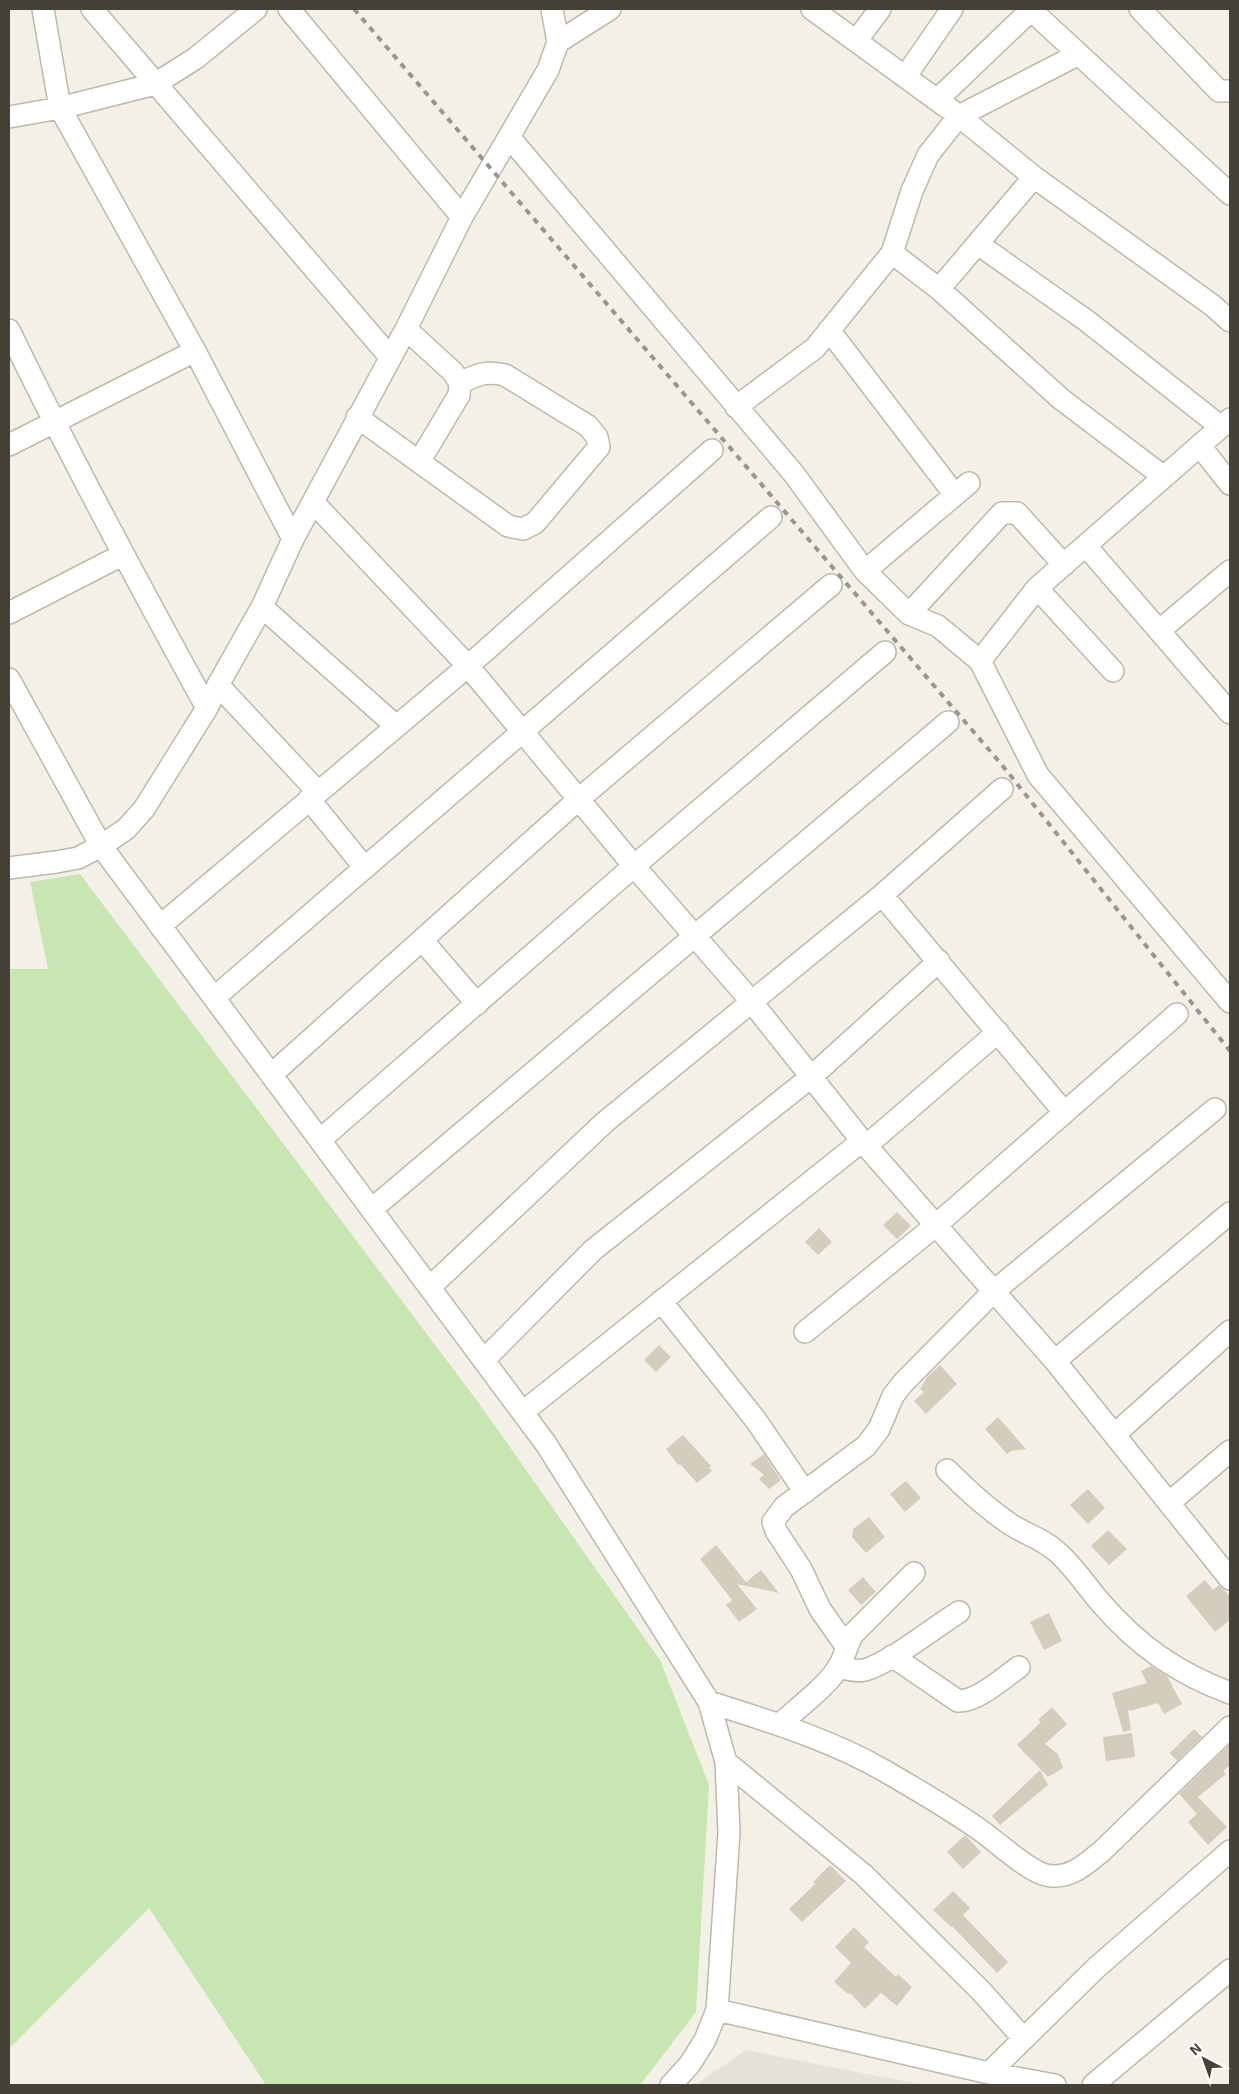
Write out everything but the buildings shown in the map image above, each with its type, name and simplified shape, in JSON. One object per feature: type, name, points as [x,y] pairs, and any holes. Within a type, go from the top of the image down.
[{"type":"street","points":[[43,9],[60,108],[195,351],[293,539]]},
{"type":"street","points":[[92,9],[390,357]]},
{"type":"street","points":[[9,117],[60,108],[155,84],[196,58],[256,9]]},
{"type":"street","points":[[289,9],[462,217]]},
{"type":"street","points":[[9,868],[78,858],[101,846],[126,829],[144,809],[207,708],[262,607],[293,539],[406,329],[462,217],[548,70],[558,42],[552,9]]},
{"type":"street","points":[[558,42],[610,9]]},
{"type":"street","points":[[812,9],[959,116],[1034,177],[1212,305],[1230,321]]},
{"type":"street","points":[[856,41],[880,9]]},
{"type":"street","points":[[905,77],[952,9]]},
{"type":"street","points":[[1140,9],[1219,91],[1230,91]]},
{"type":"street","points":[[937,100],[1031,10],[1230,194]]},
{"type":"street","points":[[736,407],[815,348],[892,253],[912,191],[928,155],[959,116],[1079,54]]},
{"type":"street","points":[[509,137],[794,474],[864,571],[909,614],[938,626],[980,661],[1038,775],[1226,989]]},
{"type":"street","points":[[939,289],[1034,177]]},
{"type":"street","points":[[978,244],[1086,320],[1226,423],[1037,588],[980,661]]},
{"type":"street","points":[[892,253],[939,289],[1060,399],[1164,477]]},
{"type":"street","points":[[406,329],[453,372],[460,383],[459,394],[419,462]]},
{"type":"street","points":[[9,330],[54,423],[122,555],[207,708]]},
{"type":"street","points":[[829,330],[962,489],[864,571]]},
{"type":"street","points":[[9,445],[195,351]]},
{"type":"street","points":[[357,417],[508,526],[524,529],[535,523],[599,448],[596,437],[588,426],[505,375],[492,372],[479,373],[460,383]]},
{"type":"street","points":[[1200,446],[1230,484]]},
{"type":"street","points":[[160,926],[468,666],[712,450]]},
{"type":"street","points":[[313,502],[468,666],[634,866],[751,1001],[864,1144],[1055,1361],[1169,1503],[1228,1572]]},
{"type":"street","points":[[909,614],[1002,513],[1017,512],[1064,565]]},
{"type":"street","points":[[214,998],[772,517]]},
{"type":"street","points":[[1086,546],[1228,705]]},
{"type":"street","points":[[9,613],[122,555]]},
{"type":"street","points":[[1160,630],[1230,570]]},
{"type":"street","points":[[271,1074],[579,799],[831,585]]},
{"type":"street","points":[[1037,588],[1113,671]]},
{"type":"street","points":[[262,607],[396,726]]},
{"type":"street","points":[[320,1140],[634,866],[885,652]]},
{"type":"street","points":[[9,679],[101,846],[546,1444],[709,1702],[726,1762],[729,1832],[717,2010],[705,2040],[690,2064],[671,2085]]},
{"type":"street","points":[[218,685],[314,795],[365,868]]},
{"type":"street","points":[[372,1209],[948,722]]},
{"type":"street","points":[[430,1287],[605,1122],[882,895],[1002,789]]},
{"type":"street","points":[[882,895],[1064,1112]]},
{"type":"street","points":[[422,940],[477,1004]]},
{"type":"street","points":[[484,1360],[593,1250],[811,1077],[939,961]]},
{"type":"street","points":[[805,1332],[935,1226],[1177,1014]]},
{"type":"street","points":[[523,1412],[661,1301],[864,1144],[998,1032]]},
{"type":"street","points":[[846,1646],[820,1610],[801,1569],[776,1531],[773,1522],[784,1507],[866,1446],[879,1429],[893,1396],[903,1383],[993,1292],[1214,1109]]},
{"type":"street","points":[[1055,1361],[1230,1213]]},
{"type":"street","points":[[661,1301],[749,1411],[805,1492]]},
{"type":"street","points":[[1114,1435],[1230,1332]]},
{"type":"street","points":[[1169,1503],[1230,1452]]},
{"type":"street","points":[[946,1470],[975,1499],[1012,1525],[1056,1550],[1119,1624],[1141,1644],[1165,1662],[1230,1692]]},
{"type":"street","points":[[779,1724],[830,1678],[838,1667],[853,1634],[914,1573]]},
{"type":"street","points":[[838,1667],[855,1671],[865,1670],[892,1656],[958,1612]]},
{"type":"street","points":[[892,1656],[958,1701],[967,1702],[1019,1667]]},
{"type":"street","points":[[709,1702],[779,1724],[835,1746],[880,1768],[980,1830],[1042,1874],[1057,1877],[1070,1874],[1087,1864],[1102,1851],[1230,1727]]},
{"type":"street","points":[[726,1762],[864,1875],[980,1991],[1024,2039]]},
{"type":"street","points":[[989,2073],[1096,1968],[1230,1851]]},
{"type":"street","points":[[1093,2085],[1230,1970]]},
{"type":"street","points":[[717,2010],[989,2073],[1056,2085]]},
{"type":"shaded area","points":[[746,2050],[924,2085],[695,2085]]},
{"type":"green space","points":[[80,874],[478,1402],[660,1660],[709,1785],[696,2012],[640,2085],[266,2085],[149,1908],[9,2049],[9,969],[48,969],[30,882]]},
{"type":"railway","points":[[354,9],[1002,765],[1230,1051]]}]
